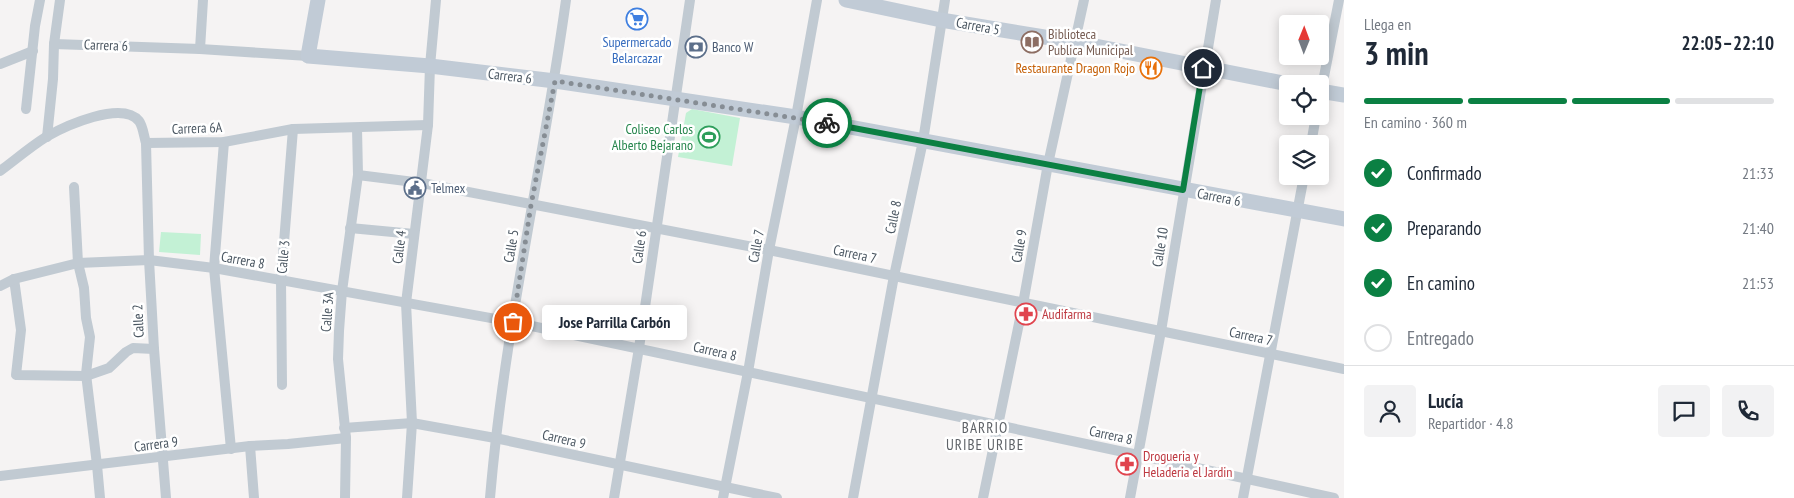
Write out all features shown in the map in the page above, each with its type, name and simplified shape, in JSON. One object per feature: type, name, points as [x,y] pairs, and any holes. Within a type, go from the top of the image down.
[{"type":"street","points":[[26,109],[35,26],[40,0]]},
{"type":"street","points":[[47,137],[53,78],[54,44],[60,0]]},
{"type":"street","points":[[200,49],[203,0]]},
{"type":"street","points":[[308,56],[318,0]]},
{"type":"street","name":"Calle 4","points":[[407,498],[412,423],[406,303],[428,126],[430,66],[436,0]]},
{"type":"street","name":"Calle 5","points":[[490,498],[495,438],[531,205],[555,81],[566,0]]},
{"type":"street","name":"Calle 6","points":[[614,498],[639,348],[690,0]]},
{"type":"street","name":"Calle 7","points":[[724,493],[818,0]]},
{"type":"street","name":"Carrera 5","points":[[846,0],[941,20],[1075,42],[1279,82]]},
{"type":"street","name":"Calle 8","points":[[853,498],[873,398],[894,276],[923,141],[945,0]]},
{"type":"street","name":"Calle 9","points":[[983,498],[1023,304],[1048,164],[1084,0]]},
{"type":"street","name":"Calle 10","points":[[1130,498],[1161,331],[1203,68],[1216,0]]},
{"type":"street","points":[[1324,75],[1340,0]]},
{"type":"street","name":"Carrera 6","points":[[54,44],[200,49],[308,56],[430,66],[555,81],[796,117],[1344,219]]},
{"type":"street","points":[[0,64],[33,52]]},
{"type":"street","points":[[1329,94],[1344,95]]},
{"type":"street","points":[[0,171],[47,137],[68,127],[108,113],[130,115],[140,122],[146,143]]},
{"type":"street","name":"Carrera 6A","points":[[146,143],[224,142],[293,129],[428,126]]},
{"type":"street","name":"Calle 3A","points":[[345,498],[345,433],[338,359],[342,291],[358,175],[357,128]]},
{"type":"street","name":"Calle 3","points":[[282,385],[281,280],[293,129]]},
{"type":"street","points":[[224,142],[214,268],[231,449]]},
{"type":"street","name":"Calle 2","points":[[146,143],[149,260],[154,349],[166,498]]},
{"type":"street","name":"Carrera 7","points":[[358,175],[422,183],[769,250],[1344,369]]},
{"type":"street","points":[[1242,498],[1302,185]]},
{"type":"street","points":[[74,186],[78,262],[84,288],[86,318],[90,337],[86,376],[100,498]]},
{"type":"street","points":[[350,228],[414,234]]},
{"type":"street","name":"Carrera 8","points":[[0,286],[14,279],[78,262],[149,260],[214,268],[513,322],[1138,454],[1334,498]]},
{"type":"street","points":[[14,279],[20,330],[16,375],[86,376],[109,368],[133,348],[154,349]]},
{"type":"street","name":"Carrera 9","points":[[0,476],[250,446],[288,444],[412,423],[495,438],[619,466],[724,493],[777,498]]},
{"type":"street","points":[[250,446],[254,498]]},
{"type":"green space","name":"Coliseo Carlos Alberto Bejarano","points":[[692,109],[740,118],[732,166],[678,157],[686,113]]},
{"type":"green space","points":[[161,232],[201,234],[200,255],[159,252]]},
{"type":"way so far","points":[[513,322],[531,205],[555,81],[827,123]]},
{"type":"place","name":"Supermercado Belarcazar","points":[[637,19]]},
{"type":"place","name":"Biblioteca Publica Municipal","points":[[1032,42]]},
{"type":"place","name":"Banco W","points":[[696,47]]},
{"type":"place","name":"Restaurante Dragon Rojo","points":[[1151,68]]},
{"type":"place","name":"Coliseo Carlos Alberto Bejarano","points":[[709,137]]},
{"type":"place","name":"Telmex","points":[[415,188]]},
{"type":"place","name":"Audifarma","points":[[1026,314]]},
{"type":"place","name":"Jose Parrilla Carbón","points":[[513,322]]},
{"type":"place","name":"Drogueria y Heladeria el Jardin","points":[[1127,464]]},
{"type":"district","name":"BARRIO URIBE URIBE","points":[[985,436]]},
{"type":"route","points":[[827,123],[1183,190],[1203,68]]}]
